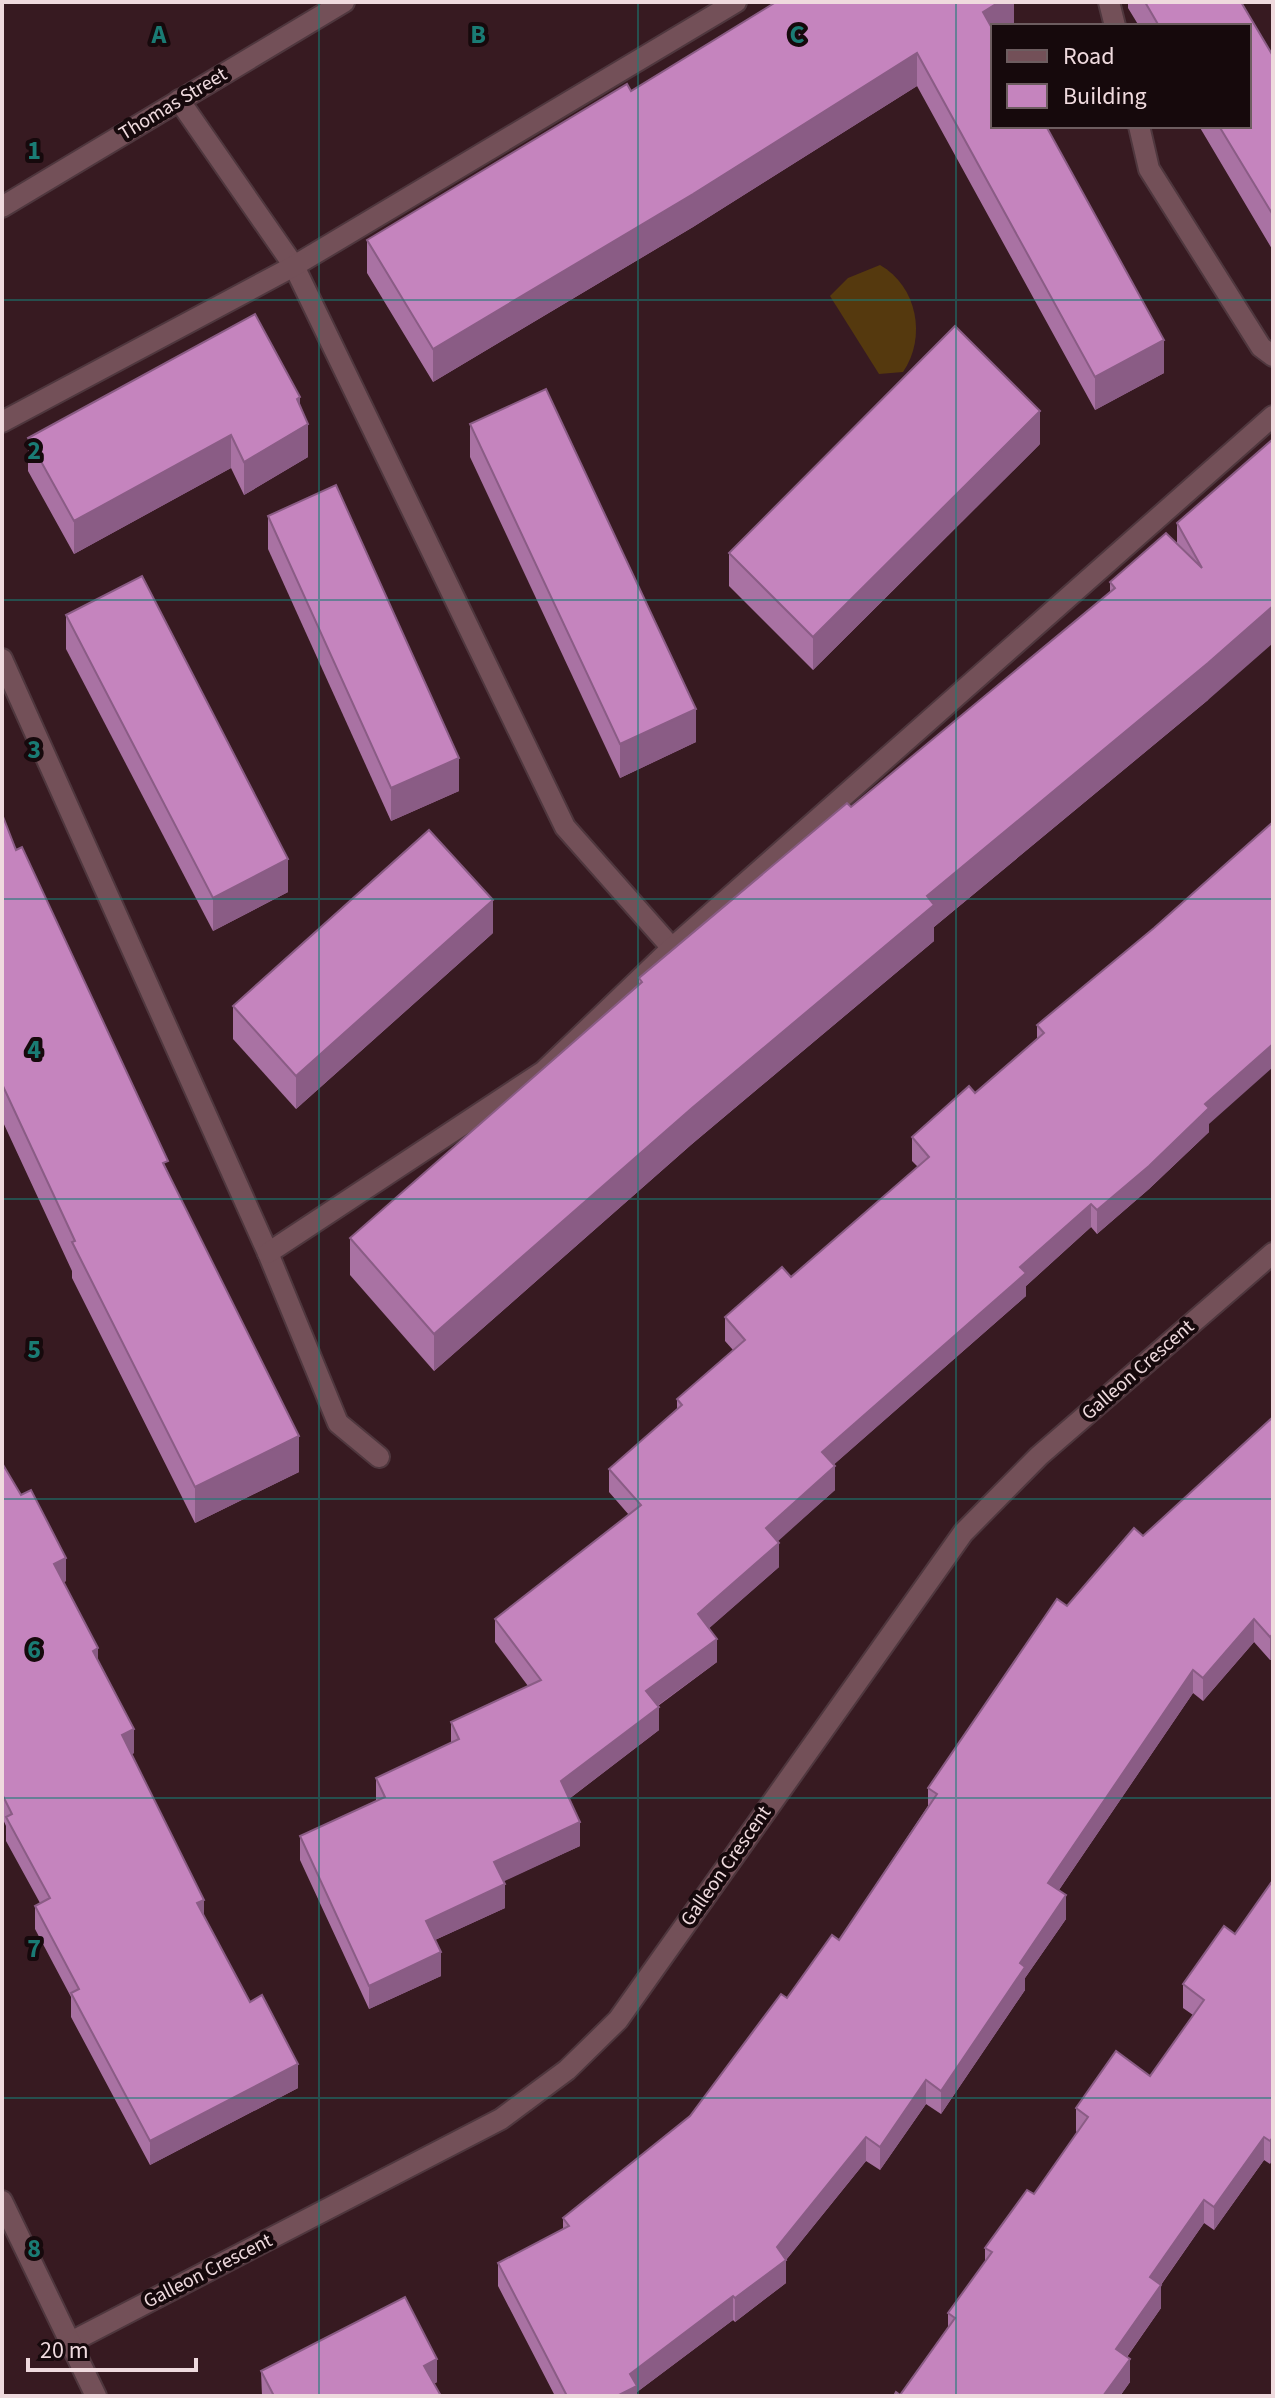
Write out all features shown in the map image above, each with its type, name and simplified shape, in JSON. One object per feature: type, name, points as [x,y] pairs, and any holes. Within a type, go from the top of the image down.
[{"type":"street","name":"Thomas Street","points":[[2,207],[344,2]]},
{"type":"street","points":[[2,422],[294,266],[736,2]]},
{"type":"street","points":[[1109,2],[1114,24]]},
{"type":"street","points":[[179,100],[294,266],[565,827],[672,948]]},
{"type":"street","points":[[1139,128],[1149,169],[1261,347],[1273,356]]},
{"type":"street","points":[[268,1253],[544,1071],[672,948],[1273,416]]},
{"type":"street","points":[[2,659],[268,1253],[338,1423],[379,1457]]},
{"type":"street","name":"Galleon Crescent","points":[[71,2342],[501,2119],[567,2070],[618,2020],[963,1533],[1039,1456],[1273,1253]]},
{"type":"street","points":[[2,2201],[96,2396]]},
{"type":"shaded area","points":[[880,265],[903,286],[914,313],[915,343],[903,372],[879,374],[830,296],[848,278]]},
{"type":"building","points":[[776,2],[999,2],[983,12],[991,26],[991,128],[1047,128],[1164,340],[1095,377],[917,53],[693,194],[433,349],[367,240],[627,84],[631,91]]},
{"type":"building","points":[[1145,2],[1241,2],[1273,56],[1273,215],[1220,128],[1251,128],[1251,24],[1158,24]]},
{"type":"building","points":[[255,314],[300,397],[297,399],[308,424],[244,462],[231,435],[74,521],[28,438]]},
{"type":"building","points":[[955,326],[1040,411],[813,637],[729,553]]},
{"type":"building","points":[[546,389],[696,709],[620,744],[470,424]]},
{"type":"building","points":[[1273,439],[1273,606],[927,896],[934,905],[692,1108],[434,1334],[350,1238],[642,982],[639,978],[847,803],[851,807],[1115,588],[1110,582],[1166,533],[1202,568],[1177,523]]},
{"type":"building","points":[[336,485],[459,758],[391,788],[268,516]]},
{"type":"building","points":[[142,576],[288,859],[213,898],[66,615]]},
{"type":"building","points":[[2,814],[16,850],[22,847],[168,1161],[163,1163],[299,1436],[195,1487],[72,1242],[75,1241],[2,1084]]},
{"type":"building","points":[[1273,822],[1273,1044],[1205,1104],[1209,1108],[1149,1166],[1097,1210],[1091,1204],[1020,1267],[1026,1273],[822,1452],[835,1466],[766,1528],[779,1543],[698,1614],[717,1639],[646,1691],[659,1707],[561,1781],[580,1822],[494,1862],[505,1884],[426,1921],[441,1952],[369,1986],[300,1836],[385,1797],[376,1778],[459,1739],[451,1722],[541,1680],[495,1619],[641,1505],[609,1469],[682,1405],[677,1399],[745,1340],[725,1317],[782,1267],[791,1277],[929,1157],[912,1137],[969,1086],[975,1093],[1044,1033],[1037,1025],[1154,928]]},
{"type":"building","points":[[429,830],[493,900],[296,1076],[233,1006]]},
{"type":"building","points":[[1273,1417],[1273,1634],[1270,1637],[1254,1619],[1203,1678],[1193,1670],[1048,1883],[1066,1895],[1020,1963],[1025,1967],[941,2091],[926,2080],[880,2147],[866,2137],[777,2247],[786,2260],[630,2374],[637,2386],[617,2396],[567,2396],[498,2263],[569,2226],[563,2218],[690,2116],[781,1994],[787,1998],[832,1935],[839,1940],[937,1794],[928,1788],[1057,1599],[1067,1606],[1134,1528],[1143,1536]]},
{"type":"building","points":[[2,1463],[21,1495],[31,1490],[66,1558],[54,1564],[98,1648],[93,1651],[134,1729],[122,1735],[204,1900],[197,1903],[250,2002],[262,1995],[298,2064],[150,2141],[71,1993],[79,1989],[35,1906],[50,1898],[6,1817],[12,1814],[2,1794]]},
{"type":"building","points":[[1273,1880],[1273,2137],[1270,2141],[1264,2137],[1214,2207],[1204,2200],[1150,2277],[1161,2285],[1116,2349],[1130,2359],[1103,2396],[894,2396],[896,2392],[900,2395],[955,2318],[948,2313],[992,2252],[985,2248],[1027,2190],[1034,2194],[1088,2117],[1076,2108],[1116,2051],[1150,2076],[1204,2000],[1183,1984],[1224,1926],[1235,1934]]},
{"type":"building","points":[[405,2297],[437,2359],[424,2366],[441,2396],[274,2396],[261,2371]]}]
